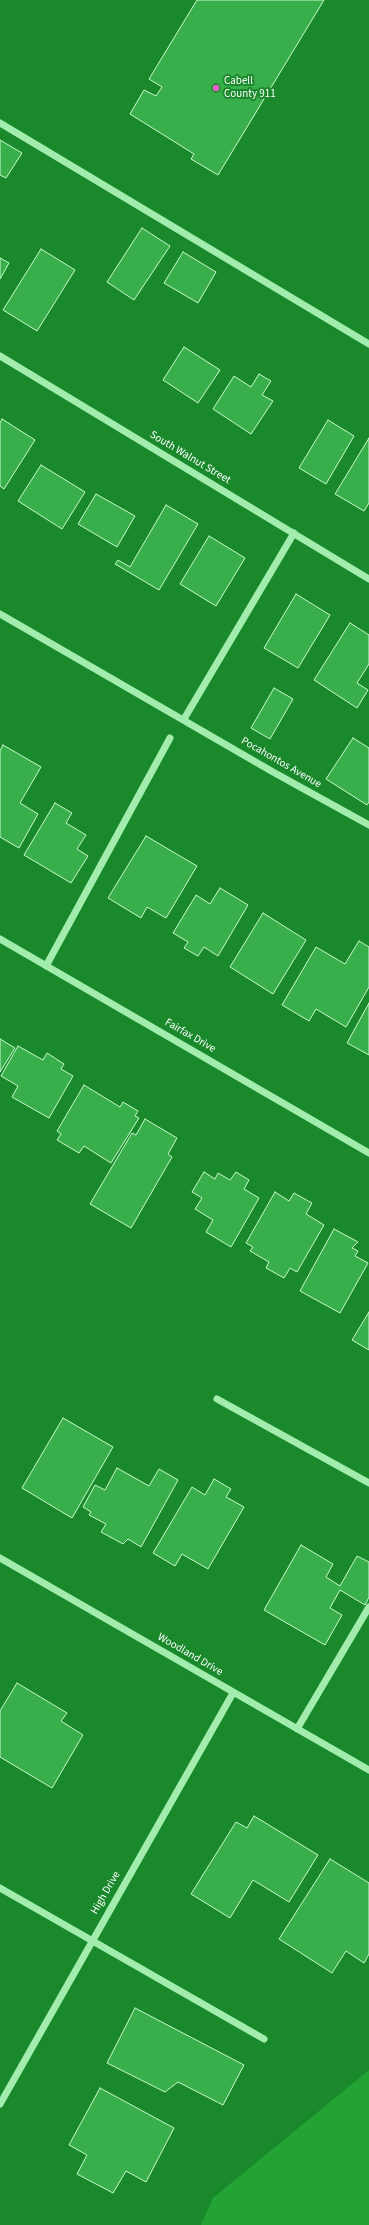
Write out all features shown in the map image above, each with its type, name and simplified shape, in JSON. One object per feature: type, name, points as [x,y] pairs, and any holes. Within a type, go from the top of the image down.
[{"type":"street","points":[[0,123],[369,344]]},
{"type":"street","name":"South Walnut Street","points":[[0,356],[369,579]]},
{"type":"street","points":[[184,719],[294,533]]},
{"type":"street","name":"Pocahontos Avenue","points":[[0,614],[184,719],[273,772],[369,825]]},
{"type":"street","points":[[46,966],[170,738]]},
{"type":"street","name":"Fairfax Drive","points":[[0,939],[369,1153]]},
{"type":"street","points":[[217,1399],[369,1483]]},
{"type":"street","name":"Woodland Drive","points":[[0,1558],[369,1770]]},
{"type":"street","points":[[297,1729],[369,1607]]},
{"type":"street","name":"High Drive","points":[[0,2104],[233,1693]]},
{"type":"street","points":[[0,1888],[264,2038]]},
{"type":"green space","points":[[369,2070],[369,2225],[201,2225],[213,2198]]},
{"type":"building","name":"Cabell County 911","points":[[197,0],[324,0],[218,175],[191,159],[194,154],[130,114],[144,90],[156,96],[162,87],[149,79]]},
{"type":"building","points":[[0,140],[22,153],[6,178],[0,175]]},
{"type":"building","points":[[142,228],[170,246],[134,300],[107,282]]},
{"type":"building","points":[[41,249],[75,270],[37,331],[3,310]]},
{"type":"building","points":[[183,252],[216,272],[198,303],[164,283]]},
{"type":"building","points":[[0,258],[9,263],[0,279]]},
{"type":"building","points":[[184,347],[220,370],[198,403],[163,380]]},
{"type":"building","points":[[259,374],[271,381],[262,395],[273,401],[251,434],[213,409],[234,376],[251,387]]},
{"type":"building","points":[[2,419],[35,440],[4,489],[0,486],[0,423]]},
{"type":"building","points":[[328,420],[354,436],[326,484],[299,468]]},
{"type":"building","points":[[369,438],[369,503],[364,511],[335,494]]},
{"type":"building","points":[[41,465],[85,492],[62,529],[18,501]]},
{"type":"building","points":[[96,494],[135,516],[117,547],[78,524]]},
{"type":"building","points":[[166,505],[198,524],[159,590],[115,564],[118,560],[130,567]]},
{"type":"building","points":[[209,536],[245,558],[216,606],[180,584]]},
{"type":"building","points":[[296,594],[330,615],[298,668],[264,648]]},
{"type":"building","points":[[350,623],[369,635],[369,664],[357,683],[368,690],[357,708],[314,680]]},
{"type":"building","points":[[274,688],[293,699],[270,739],[251,728]]},
{"type":"building","points":[[353,738],[369,748],[369,802],[367,805],[326,779]]},
{"type":"building","points":[[3,745],[41,767],[20,803],[38,814],[19,848],[0,837],[0,751]]},
{"type":"building","points":[[55,803],[72,813],[66,823],[86,835],[77,849],[88,856],[71,883],[24,855]]},
{"type":"building","points":[[146,836],[197,866],[166,918],[147,907],[141,918],[108,898]]},
{"type":"building","points":[[220,888],[248,905],[218,956],[204,947],[198,956],[184,948],[188,942],[173,933],[196,895],[210,904]]},
{"type":"building","points":[[263,913],[306,940],[273,994],[230,967]]},
{"type":"building","points":[[359,941],[369,947],[369,987],[346,1027],[316,1009],[309,1021],[282,1005],[316,947],[345,964]]},
{"type":"building","points":[[369,1003],[369,1055],[347,1043]]},
{"type":"building","points":[[0,1039],[15,1048],[0,1072]]},
{"type":"building","points":[[18,1046],[43,1060],[47,1053],[64,1064],[61,1069],[73,1076],[49,1118],[12,1097],[18,1086],[1,1076]]},
{"type":"building","points":[[84,1085],[120,1107],[123,1102],[138,1111],[135,1116],[139,1118],[111,1163],[84,1146],[79,1153],[57,1140],[61,1134],[57,1131]]},
{"type":"building","points":[[145,1119],[177,1138],[168,1154],[172,1157],[131,1228],[90,1204],[132,1133],[136,1135]]},
{"type":"building","points":[[204,1172],[215,1179],[218,1173],[230,1180],[236,1172],[249,1180],[244,1189],[259,1198],[231,1247],[206,1232],[213,1220],[195,1209],[202,1198],[192,1192]]},
{"type":"building","points":[[275,1192],[289,1201],[294,1193],[312,1203],[306,1214],[324,1225],[297,1272],[290,1268],[284,1278],[266,1268],[269,1262],[250,1251],[253,1247],[246,1243]]},
{"type":"building","points":[[334,1229],[358,1242],[352,1248],[358,1251],[355,1256],[368,1263],[340,1313],[300,1291]]},
{"type":"building","points":[[369,1312],[369,1350],[352,1340]]},
{"type":"building","points":[[63,1418],[113,1447],[72,1518],[22,1488]]},
{"type":"building","points":[[117,1468],[149,1486],[159,1469],[178,1480],[141,1547],[128,1539],[123,1544],[101,1532],[106,1524],[89,1515],[91,1512],[83,1507],[95,1485],[105,1490]]},
{"type":"building","points":[[214,1479],[231,1489],[226,1497],[244,1507],[208,1569],[182,1554],[175,1566],[153,1553],[192,1487],[205,1495]]},
{"type":"building","points":[[301,1545],[333,1564],[326,1577],[340,1586],[357,1556],[369,1562],[369,1597],[365,1605],[340,1590],[330,1608],[342,1615],[325,1645],[264,1610]]},
{"type":"building","points":[[17,1683],[67,1713],[61,1721],[83,1735],[52,1788],[0,1757],[0,1711]]},
{"type":"building","points":[[254,1816],[318,1855],[289,1902],[253,1880],[230,1918],[191,1894],[236,1822],[247,1828]]},
{"type":"building","points":[[330,1859],[369,1883],[369,1954],[364,1963],[346,1951],[332,1973],[279,1939]]},
{"type":"building","points":[[135,2008],[244,2065],[223,2105],[178,2082],[165,2092],[107,2063]]},
{"type":"building","points":[[100,2088],[174,2128],[146,2182],[126,2171],[113,2193],[77,2174],[87,2155],[69,2145]]},
{"type":"place","name":"Cabell County 911","points":[[216,88]]}]
